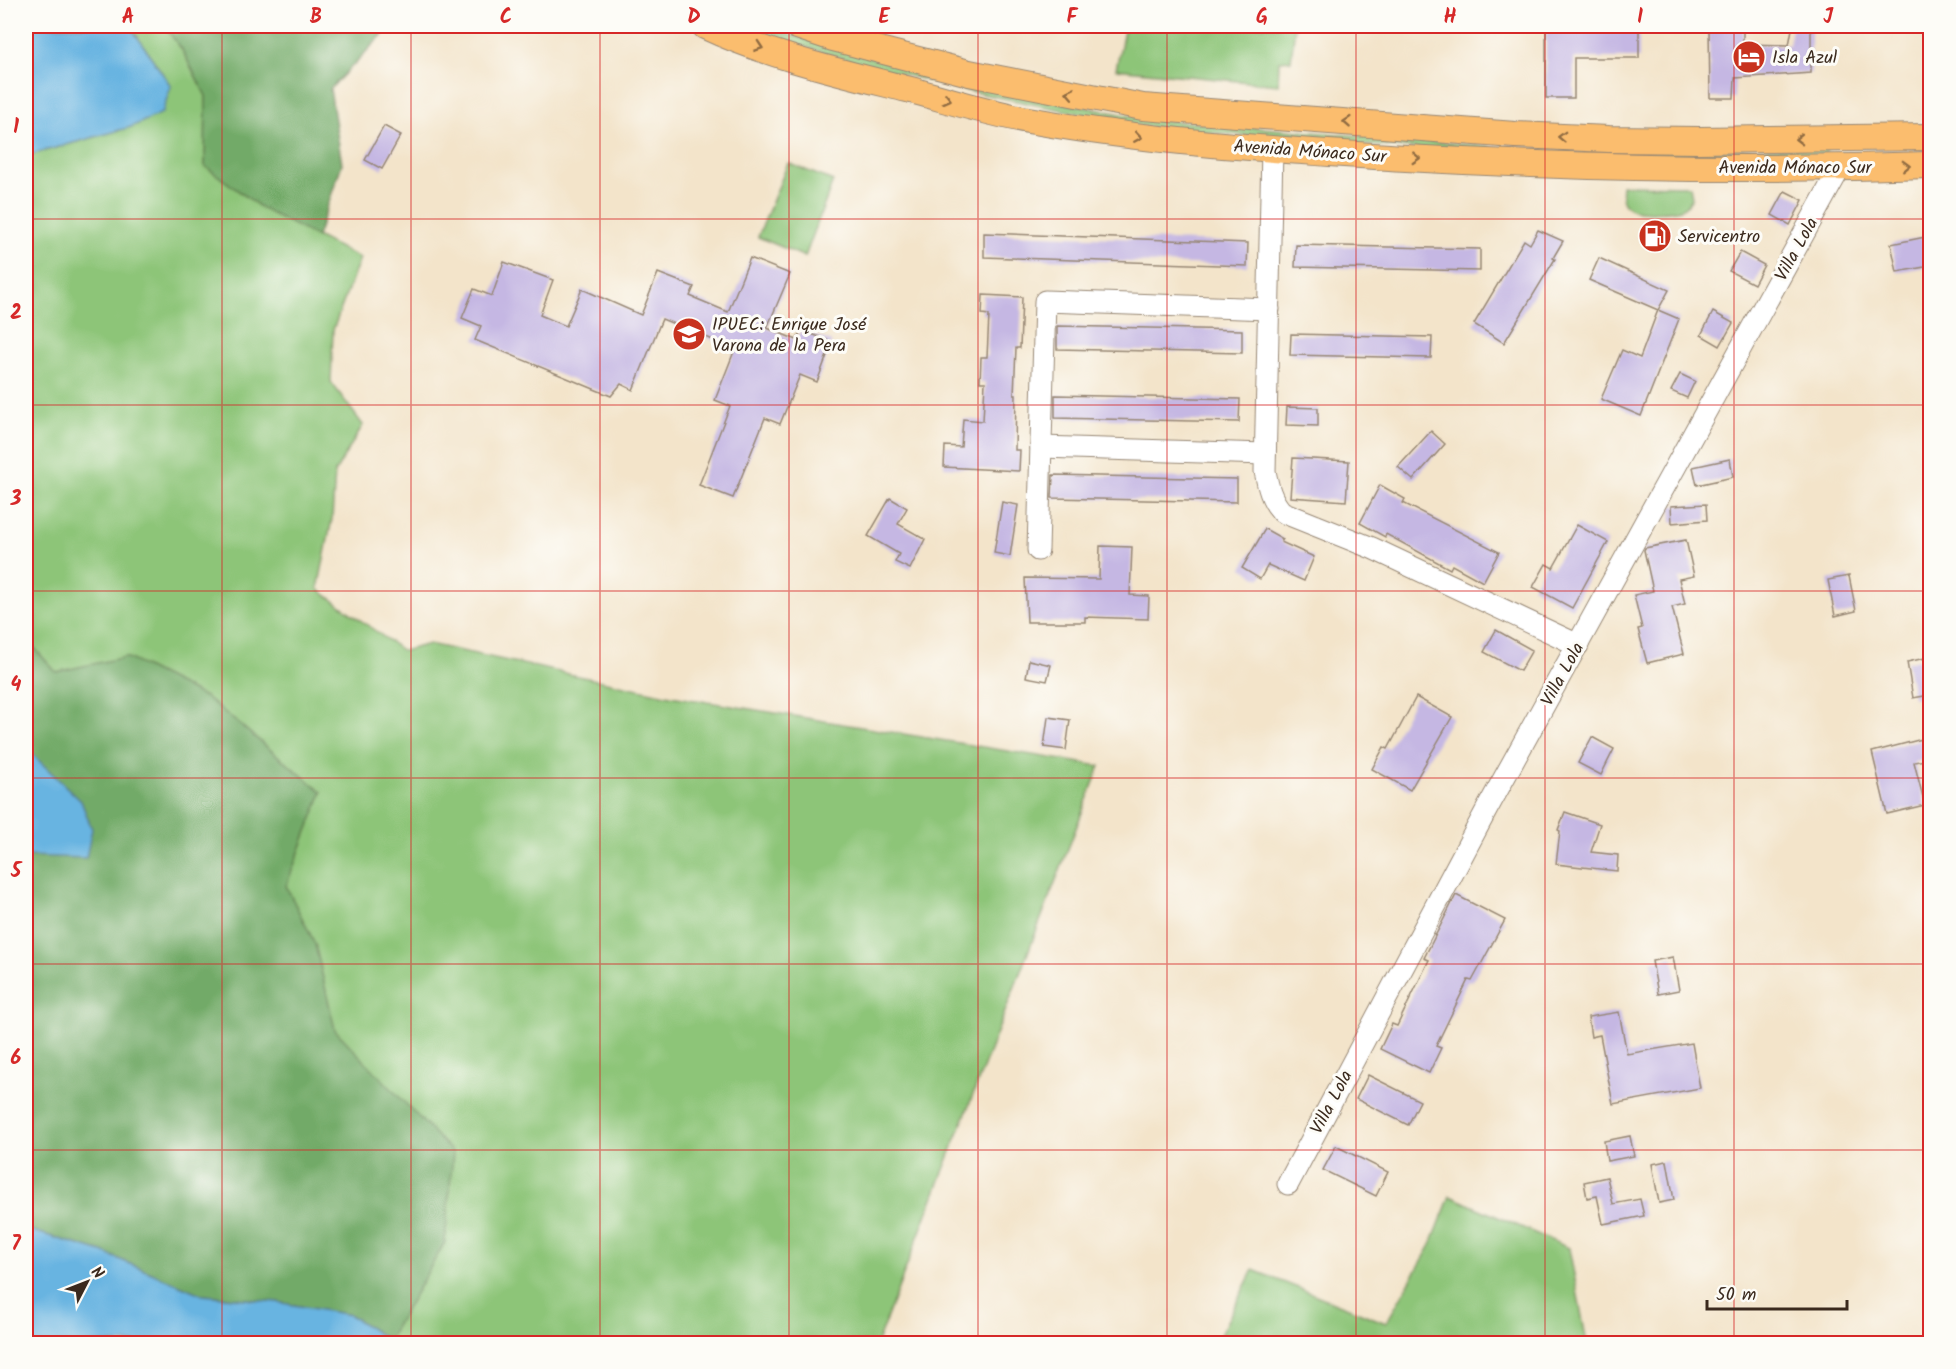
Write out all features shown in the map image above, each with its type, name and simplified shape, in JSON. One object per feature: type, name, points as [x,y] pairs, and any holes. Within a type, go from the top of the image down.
[{"type":"main road","name":"Avenida Mónaco Sur","points":[[797,26],[833,38],[969,73],[1143,107],[1515,135],[1609,139],[1930,137]]},
{"type":"main road","name":"Avenida Mónaco Sur","points":[[721,29],[809,64],[1031,121],[1149,138],[1272,149],[1514,164],[1840,168],[1930,165]]},
{"type":"main road","points":[[1514,164],[1515,135]]},
{"type":"main road","points":[[1840,168],[1858,138]]},
{"type":"main road","points":[[1608,166],[1609,139]]},
{"type":"street","points":[[1272,149],[1265,471],[1268,490],[1274,504],[1282,512],[1372,548],[1578,645]]},
{"type":"street","name":"Villa Lola","points":[[1288,1184],[1481,820],[1840,168]]},
{"type":"street","points":[[1038,550],[1045,301],[1269,309]]},
{"type":"street","points":[[1041,447],[1265,454]]},
{"type":"green space","points":[[130,26],[164,26],[181,48],[206,96],[205,166],[263,209],[360,258],[333,330],[331,382],[363,425],[335,472],[332,519],[318,589],[403,651],[429,644],[671,696],[1100,766],[877,1343],[386,1343],[445,1242],[452,1153],[335,1030],[315,944],[286,886],[322,792],[207,698],[126,657],[56,672],[26,639],[26,156],[131,127],[171,86]]},
{"type":"green space","points":[[164,26],[391,26],[330,89],[342,164],[317,237],[263,209],[205,166],[206,96],[181,48]]},
{"type":"green space","points":[[1125,26],[1295,26],[1291,60],[1279,61],[1278,85],[1116,69]]},
{"type":"green space","points":[[762,27],[970,85],[1146,119],[1490,146],[1491,153],[1315,142],[1141,126],[968,91],[866,65],[759,33]]},
{"type":"green space","points":[[1827,148],[1826,154],[1632,155],[1632,150]]},
{"type":"green space","points":[[788,163],[833,181],[805,257],[758,237]]},
{"type":"green space","points":[[1622,185],[1690,186],[1692,198],[1683,208],[1655,212],[1638,211],[1628,207],[1624,202]]},
{"type":"green space","points":[[26,639],[56,672],[126,657],[207,698],[322,792],[286,886],[315,944],[335,1030],[453,1153],[445,1242],[388,1340],[350,1315],[277,1302],[203,1295],[102,1252],[26,1229],[26,856],[36,856],[80,801],[26,750]]},
{"type":"green space","points":[[1450,1196],[1569,1248],[1587,1343],[1216,1343],[1253,1270],[1386,1323],[1431,1245]]},
{"type":"water","points":[[26,26],[130,26],[171,86],[162,113],[131,127],[26,156]]},
{"type":"water","points":[[26,750],[81,801],[92,829],[86,858],[26,856]]},
{"type":"water","points":[[26,1229],[102,1252],[203,1295],[277,1302],[350,1315],[388,1340],[386,1344],[26,1343]]},
{"type":"building","points":[[1546,26],[1639,26],[1639,58],[1574,58],[1574,98],[1546,98]]},
{"type":"building","points":[[1709,28],[1743,28],[1743,44],[1789,45],[1792,29],[1811,28],[1811,73],[1735,78],[1734,98],[1710,98]]},
{"type":"building","points":[[384,126],[401,135],[382,169],[365,160]]},
{"type":"building","points":[[1785,191],[1803,200],[1790,225],[1772,215]]},
{"type":"building","name":"Servicentro","points":[[1644,225],[1666,227],[1665,247],[1643,245]]},
{"type":"building","points":[[1538,230],[1563,241],[1553,258],[1555,259],[1504,343],[1474,324],[1524,240],[1530,244]]},
{"type":"building","points":[[984,233],[1248,243],[1247,266],[984,257]]},
{"type":"building","points":[[1930,236],[1930,266],[1897,272],[1891,244]]},
{"type":"building","points":[[1296,245],[1480,249],[1480,271],[1295,267]]},
{"type":"building","points":[[1740,252],[1764,265],[1754,284],[1729,271]]},
{"type":"building","points":[[750,258],[790,274],[767,328],[797,340],[801,330],[832,342],[817,382],[800,375],[780,424],[765,418],[733,498],[699,485],[730,406],[715,400],[735,349],[662,319],[633,390],[621,384],[611,396],[475,340],[481,326],[462,318],[474,289],[492,296],[504,262],[553,280],[540,315],[566,326],[582,289],[641,315],[658,273],[694,287],[690,296],[728,312]]},
{"type":"building","points":[[1599,258],[1669,290],[1658,310],[1589,280]]},
{"type":"building","points":[[983,295],[1022,297],[1020,348],[1016,348],[1014,395],[1016,395],[1015,450],[1020,450],[1019,471],[944,467],[945,446],[961,447],[963,419],[983,421],[985,382],[980,382],[981,357],[987,357],[989,315],[982,314]]},
{"type":"building","points":[[1658,310],[1679,319],[1641,416],[1601,399],[1622,350],[1640,358]]},
{"type":"building","points":[[1713,312],[1733,323],[1720,346],[1701,335]]},
{"type":"building","points":[[1057,326],[1242,330],[1242,353],[1057,349]]},
{"type":"building","points":[[1291,334],[1432,337],[1431,358],[1290,355]]},
{"type":"building","points":[[1680,374],[1695,381],[1687,398],[1671,391]]},
{"type":"building","points":[[1055,395],[1240,399],[1239,422],[1055,418]]},
{"type":"building","points":[[1287,407],[1318,408],[1318,426],[1286,425]]},
{"type":"building","points":[[1431,431],[1445,444],[1413,480],[1398,467]]},
{"type":"building","points":[[1293,458],[1349,461],[1346,501],[1290,497]]},
{"type":"building","points":[[1730,459],[1733,477],[1697,485],[1693,467]]},
{"type":"building","points":[[1053,475],[1237,479],[1237,502],[1052,498]]},
{"type":"building","points":[[1380,485],[1405,499],[1403,503],[1499,552],[1483,582],[1452,565],[1450,569],[1386,534],[1385,537],[1360,523]]},
{"type":"building","points":[[890,498],[907,508],[898,524],[925,539],[910,569],[895,562],[899,554],[868,536]]},
{"type":"building","points":[[1002,502],[1018,505],[1010,556],[994,553]]},
{"type":"building","points":[[1706,504],[1707,520],[1672,523],[1671,506]]},
{"type":"building","points":[[1577,525],[1608,542],[1572,608],[1533,587],[1546,564],[1553,568]]},
{"type":"building","points":[[1265,529],[1283,539],[1281,542],[1314,557],[1304,581],[1268,565],[1260,579],[1242,568]]},
{"type":"building","points":[[1686,540],[1694,576],[1679,579],[1685,604],[1672,607],[1684,654],[1647,663],[1638,629],[1642,628],[1634,595],[1653,591],[1644,550]]},
{"type":"building","points":[[1100,546],[1132,547],[1130,595],[1149,596],[1148,619],[1085,617],[1085,622],[1027,622],[1025,578],[1099,579]]},
{"type":"building","points":[[1849,576],[1856,611],[1835,616],[1828,580]]},
{"type":"building","points":[[1496,630],[1532,650],[1520,671],[1484,652]]},
{"type":"building","points":[[1930,657],[1930,695],[1913,698],[1907,662]]},
{"type":"building","points":[[1029,660],[1051,665],[1047,681],[1026,677]]},
{"type":"building","points":[[1416,697],[1452,717],[1410,790],[1372,769],[1384,747],[1388,749]]},
{"type":"building","points":[[1048,717],[1070,720],[1066,750],[1044,747]]},
{"type":"building","points":[[1592,737],[1614,749],[1601,775],[1578,763]]},
{"type":"building","points":[[1930,737],[1930,759],[1914,762],[1925,805],[1887,814],[1872,752]]},
{"type":"building","points":[[1565,812],[1600,824],[1591,852],[1618,855],[1617,871],[1556,864],[1560,831],[1558,830]]},
{"type":"building","points":[[1456,895],[1505,920],[1472,981],[1468,980],[1436,1046],[1441,1048],[1429,1073],[1380,1049],[1392,1024],[1397,1026],[1429,960],[1424,958]]},
{"type":"building","points":[[1673,957],[1679,990],[1658,994],[1652,961]]},
{"type":"building","points":[[1619,1012],[1627,1054],[1692,1043],[1700,1088],[1613,1104],[1600,1035],[1591,1037],[1588,1017]]},
{"type":"building","points":[[1368,1075],[1420,1101],[1408,1125],[1356,1099]]},
{"type":"building","points":[[1630,1136],[1634,1156],[1607,1161],[1604,1141]]},
{"type":"building","points":[[1336,1146],[1388,1172],[1376,1196],[1323,1170]]},
{"type":"building","points":[[1667,1161],[1674,1200],[1659,1203],[1652,1164]]},
{"type":"building","points":[[1607,1177],[1613,1204],[1640,1199],[1644,1216],[1603,1224],[1597,1196],[1587,1198],[1584,1182]]},
{"type":"place","name":"Isla Azul","points":[[1749,57]]},
{"type":"place","name":"Servicentro","points":[[1655,236]]},
{"type":"place","name":"IPUEC: Enrique José Varona de la Pera","points":[[689,334]]}]
